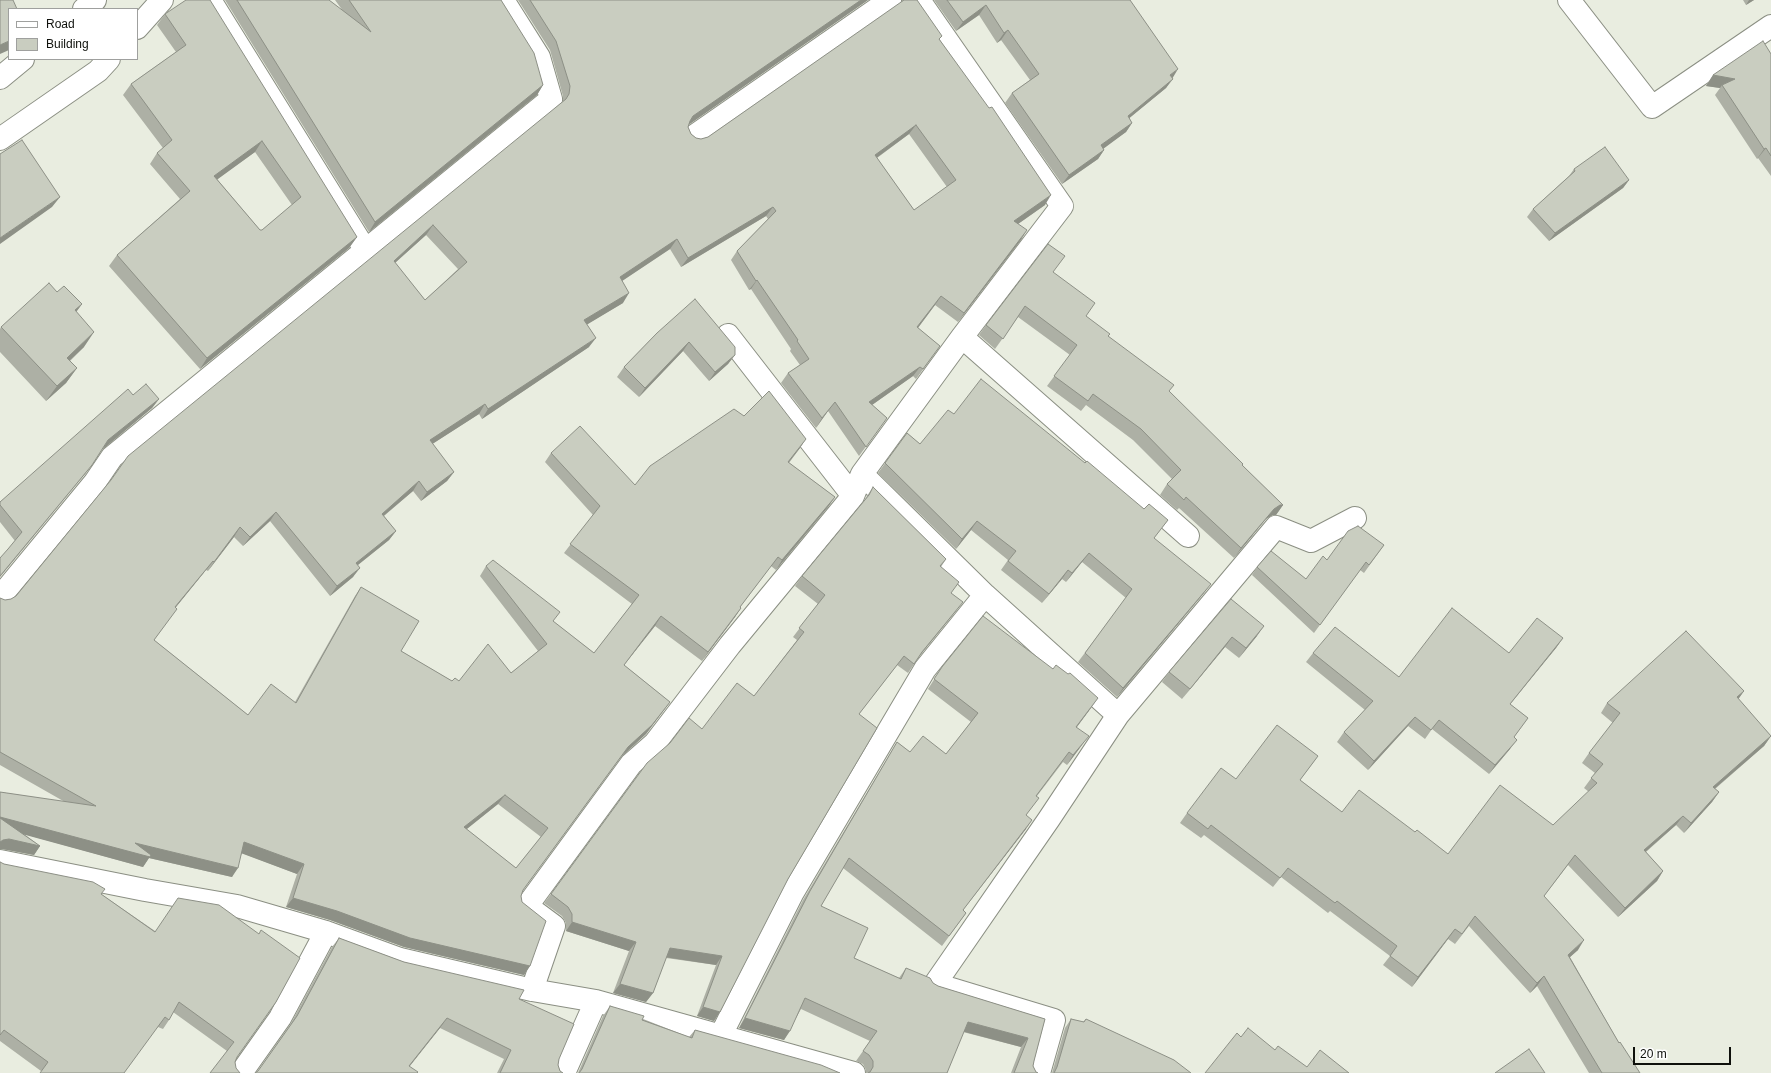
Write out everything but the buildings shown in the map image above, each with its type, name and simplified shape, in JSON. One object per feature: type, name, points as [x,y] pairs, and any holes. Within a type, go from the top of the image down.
[{"type":"street","points":[[85,8],[95,0]]},
{"type":"street","points":[[138,27],[162,0]]},
{"type":"street","points":[[210,0],[366,251]]},
{"type":"street","points":[[0,597],[95,482],[112,458],[552,99],[539,57],[503,0]]},
{"type":"street","points":[[694,136],[890,0]]},
{"type":"street","points":[[532,990],[554,926],[528,906],[631,764],[655,743],[730,645],[853,496],[862,474],[962,337],[1062,206],[919,0]]},
{"type":"street","points":[[1569,0],[1652,107],[1771,26]]},
{"type":"street","points":[[0,78],[22,60]]},
{"type":"street","points":[[0,139],[98,70],[108,60]]},
{"type":"street","points":[[728,335],[853,496]]},
{"type":"street","points":[[962,337],[1188,536]]},
{"type":"street","points":[[862,474],[985,595],[1118,716]]},
{"type":"street","points":[[1038,1073],[1054,1020],[935,984],[1049,820],[1118,716],[1276,526],[1311,541],[1355,518]]},
{"type":"street","points":[[721,1035],[792,894],[925,669],[985,595]]},
{"type":"street","points":[[0,862],[237,906],[326,932],[400,959],[532,990],[596,1001],[854,1073]]},
{"type":"street","points":[[241,1073],[280,1018],[326,932]]},
{"type":"street","points":[[564,1073],[596,1001]]}]
